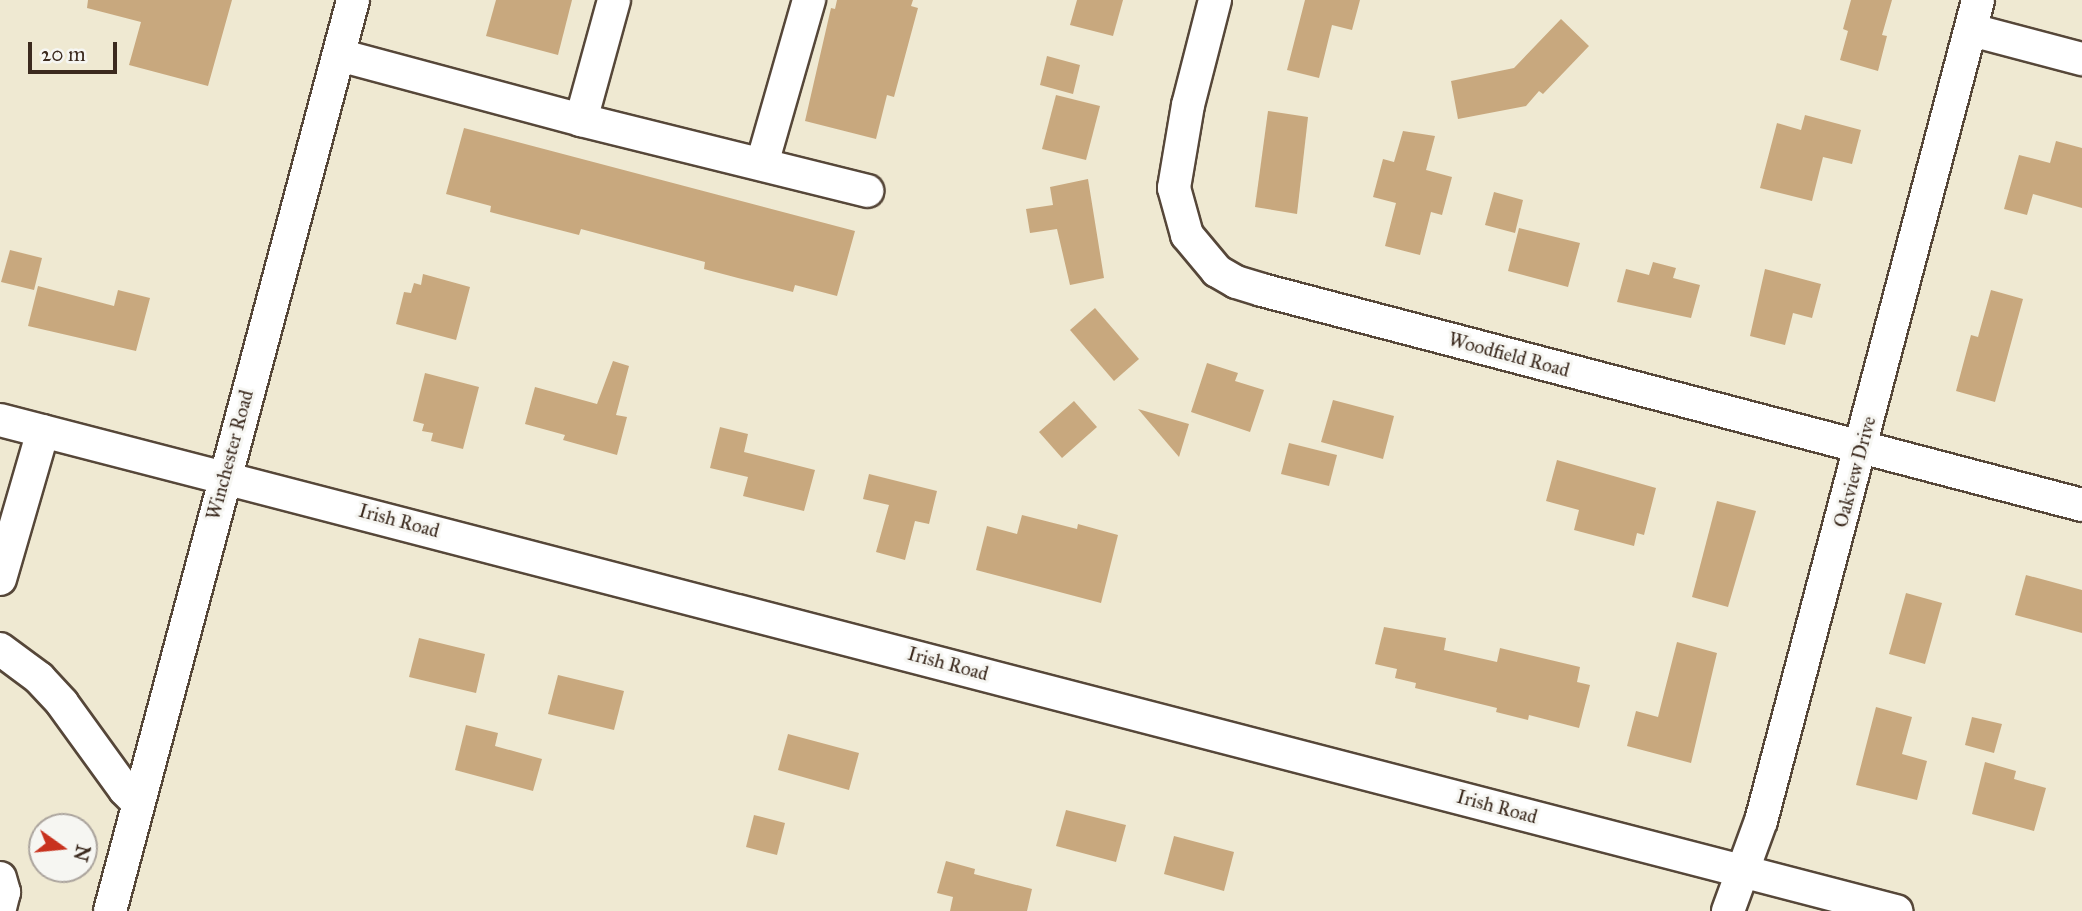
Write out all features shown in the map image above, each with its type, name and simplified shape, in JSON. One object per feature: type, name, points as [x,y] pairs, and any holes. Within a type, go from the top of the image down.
[{"type":"street","name":"Winchester Road","points":[[110,911],[353,0]]},
{"type":"street","points":[[581,120],[614,0]]},
{"type":"street","points":[[762,164],[809,0]]},
{"type":"street","name":"Woodfield Road","points":[[1215,0],[1188,105],[1174,188],[1187,234],[1217,271],[1236,282],[1262,290],[2082,505]]},
{"type":"street","points":[[1975,15],[2082,59]]},
{"type":"street","name":"Oakview Drive","points":[[1728,911],[1761,821],[1975,15]]},
{"type":"street","points":[[339,55],[581,120],[867,191]]},
{"type":"street","name":"Irish Road","points":[[0,420],[1896,911]]},
{"type":"street","points":[[0,579],[43,430]]},
{"type":"street","points":[[0,649],[40,678],[138,803]]},
{"type":"street","points":[[0,878],[4,892],[0,908]]},
{"type":"building","points":[[88,0],[232,0],[208,86],[129,65],[141,22],[87,8]]},
{"type":"building","points":[[496,0],[572,0],[558,55],[486,36]]},
{"type":"building","points":[[837,0],[913,0],[911,6],[918,8],[894,97],[887,95],[876,139],[805,121],[831,8],[835,9]]},
{"type":"building","points":[[1077,0],[1123,0],[1113,36],[1070,25]]},
{"type":"building","points":[[1305,0],[1360,0],[1352,30],[1332,25],[1319,78],[1287,70]]},
{"type":"building","points":[[1851,0],[1892,0],[1882,35],[1887,36],[1878,71],[1840,60],[1848,31],[1843,29]]},
{"type":"building","points":[[1561,19],[1589,46],[1543,94],[1539,91],[1526,106],[1458,119],[1451,81],[1514,68]]},
{"type":"building","points":[[1047,56],[1080,65],[1073,94],[1040,85]]},
{"type":"building","points":[[1056,95],[1100,106],[1086,160],[1042,149]]},
{"type":"building","points":[[1268,111],[1308,117],[1297,214],[1255,207]]},
{"type":"building","points":[[1805,115],[1861,130],[1852,164],[1823,157],[1812,201],[1760,188],[1777,123],[1801,130]]},
{"type":"building","points":[[464,128],[855,231],[837,296],[795,285],[793,292],[738,278],[704,269],[705,262],[581,229],[579,235],[490,212],[491,206],[446,194]]},
{"type":"building","points":[[1403,131],[1435,136],[1426,170],[1452,177],[1442,215],[1431,212],[1420,255],[1385,246],[1396,203],[1373,197],[1383,159],[1394,162]]},
{"type":"building","points":[[2056,141],[2082,148],[2082,208],[2033,194],[2027,215],[2004,209],[2019,155],[2050,163]]},
{"type":"building","points":[[1088,179],[1104,278],[1070,285],[1057,229],[1030,233],[1026,209],[1053,205],[1050,187]]},
{"type":"building","points":[[1494,192],[1523,200],[1515,233],[1485,225]]},
{"type":"building","points":[[1519,228],[1580,243],[1568,287],[1508,271]]},
{"type":"building","points":[[10,250],[42,258],[34,290],[1,282]]},
{"type":"building","points":[[1653,262],[1676,268],[1673,278],[1700,285],[1691,318],[1617,302],[1626,269],[1649,275]]},
{"type":"building","points":[[1765,269],[1821,284],[1812,318],[1793,313],[1785,345],[1750,336]]},
{"type":"building","points":[[423,274],[470,287],[456,340],[396,324],[404,292],[411,293],[414,283],[421,285]]},
{"type":"building","points":[[38,286],[114,306],[118,290],[150,298],[136,351],[28,326]]},
{"type":"building","points":[[1991,290],[2023,299],[1995,402],[1956,391],[1971,335],[1978,337]]},
{"type":"building","points":[[1095,308],[1139,359],[1114,381],[1070,330]]},
{"type":"building","points":[[613,361],[629,366],[616,415],[627,417],[617,455],[563,440],[565,435],[525,424],[535,387],[597,404]]},
{"type":"building","points":[[1207,363],[1238,373],[1235,381],[1264,390],[1250,432],[1191,412]]},
{"type":"building","points":[[425,373],[479,387],[463,449],[431,441],[433,433],[422,431],[424,424],[413,421]]},
{"type":"building","points":[[1333,400],[1394,416],[1383,459],[1321,442]]},
{"type":"building","points":[[1074,401],[1097,427],[1062,458],[1039,432]]},
{"type":"building","points":[[1138,409],[1189,424],[1179,457]]},
{"type":"building","points":[[720,427],[748,434],[744,452],[815,470],[804,511],[743,496],[748,477],[710,468]]},
{"type":"building","points":[[1289,443],[1337,455],[1329,486],[1281,474]]},
{"type":"building","points":[[1557,460],[1656,488],[1644,535],[1637,533],[1634,546],[1574,530],[1579,510],[1546,501]]},
{"type":"building","points":[[869,474],[937,491],[929,524],[915,521],[905,560],[876,552],[889,505],[863,499]]},
{"type":"building","points":[[1717,501],[1756,511],[1728,607],[1692,597]]},
{"type":"building","points":[[1022,515],[1077,529],[1078,524],[1118,535],[1101,603],[976,570],[987,526],[1017,534]]},
{"type":"building","points":[[2026,575],[2082,590],[2082,633],[2015,615]]},
{"type":"building","points":[[1906,593],[1942,603],[1925,664],[1889,654]]},
{"type":"building","points":[[1384,627],[1446,638],[1444,650],[1497,662],[1500,648],[1580,667],[1577,682],[1590,685],[1579,728],[1529,715],[1528,720],[1496,712],[1497,708],[1415,688],[1416,683],[1395,678],[1397,669],[1375,664]]},
{"type":"building","points":[[419,638],[485,654],[476,693],[409,677]]},
{"type":"building","points":[[1677,642],[1717,653],[1691,763],[1627,746],[1636,711],[1658,717]]},
{"type":"building","points":[[558,675],[624,691],[614,730],[548,714]]},
{"type":"building","points":[[1876,707],[1912,717],[1902,754],[1927,761],[1917,800],[1856,785]]},
{"type":"building","points":[[1972,717],[2002,724],[1994,753],[1965,745]]},
{"type":"building","points":[[466,725],[498,733],[495,746],[542,759],[533,791],[455,770]]},
{"type":"building","points":[[788,734],[859,753],[849,790],[778,770]]},
{"type":"building","points":[[1985,762],[2016,771],[2014,779],[2046,788],[2034,831],[1972,814]]},
{"type":"building","points":[[1066,810],[1126,825],[1116,862],[1056,846]]},
{"type":"building","points":[[754,815],[785,823],[777,855],[746,847]]},
{"type":"building","points":[[1174,836],[1234,852],[1224,891],[1164,874]]},
{"type":"building","points":[[946,861],[975,869],[974,874],[1032,889],[1027,911],[950,911],[953,897],[937,893]]}]
